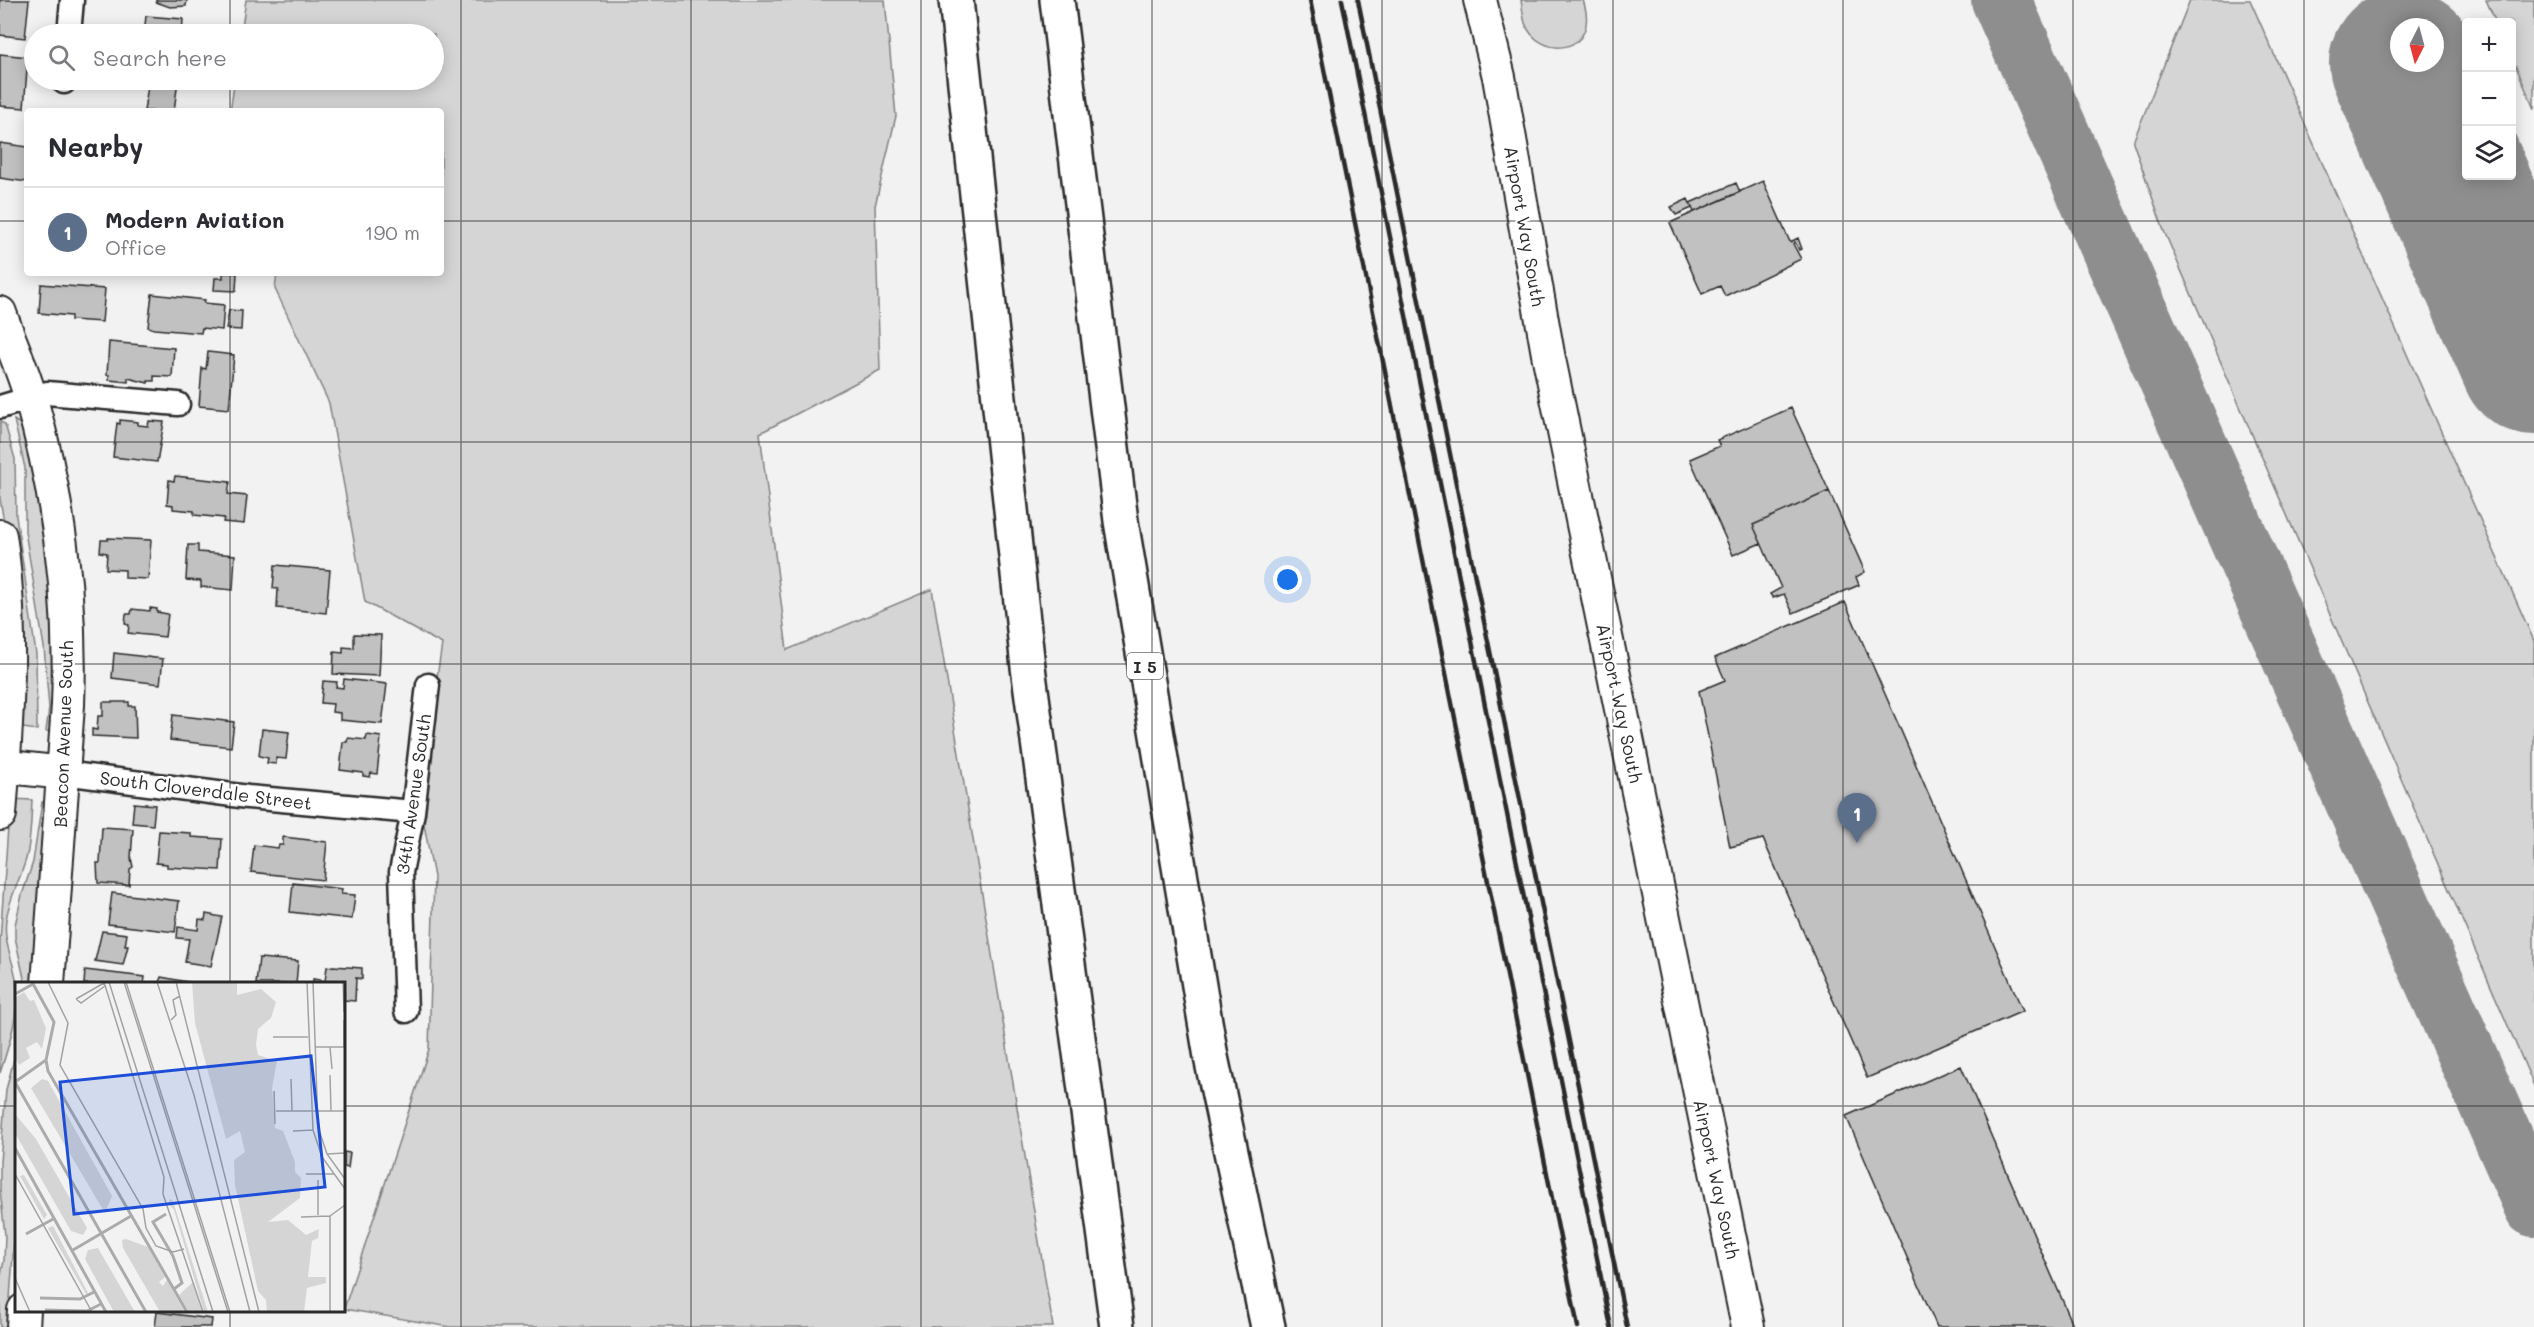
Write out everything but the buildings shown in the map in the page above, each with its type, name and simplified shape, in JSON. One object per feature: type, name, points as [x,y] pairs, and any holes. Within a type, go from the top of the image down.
[{"type":"highway","points":[[956,0],[1028,667],[1118,1327]]},
{"type":"highway","name":"I 5","points":[[1057,0],[1121,521],[1211,1057],[1268,1327]]},
{"type":"main road","name":"Airport Way South","points":[[1480,0],[1499,77],[1548,354],[1748,1327]]},
{"type":"main road","name":"Airport Way South","points":[[1494,0],[1499,77]]},
{"type":"main road","name":"Beacon Avenue South","points":[[0,313],[30,397],[44,453],[65,588],[69,666],[64,773],[48,982]]},
{"type":"main road","points":[[0,536],[7,605],[8,668],[0,814]]},
{"type":"main road","name":"South Cloverdale Street","points":[[2,766],[64,773]]},
{"type":"main road","points":[[22,1327],[24,1312]]},
{"type":"street","points":[[70,24],[72,0]]},
{"type":"street","points":[[0,407],[47,393],[178,404]]},
{"type":"street","name":"34th Avenue South","points":[[406,1011],[400,872],[413,812],[428,685]]},
{"type":"street","name":"South Cloverdale Street","points":[[64,773],[248,797],[413,812]]},
{"type":"shaded area","points":[[246,0],[885,0],[896,116],[875,206],[880,370],[760,433],[787,650],[932,589],[1053,1327],[450,1327],[345,1309],[429,1049],[434,877],[419,798],[442,644],[365,602],[329,403],[275,289],[277,276],[444,276],[444,108],[230,108],[233,90],[444,90],[444,24],[242,24]]},
{"type":"shaded area","points":[[1521,0],[1583,0],[1586,19],[1584,32],[1576,42],[1566,46],[1554,47],[1542,43],[1532,35],[1525,23]]},
{"type":"shaded area","points":[[2190,0],[2250,0],[2534,641],[2534,1086],[2164,231],[2133,142]]},
{"type":"shaded area","points":[[2486,0],[2534,0],[2534,109],[2516,66],[2516,18],[2494,18]]},
{"type":"shaded area","points":[[14,420],[25,427],[49,557],[55,626],[54,732],[46,731],[49,708],[44,647],[25,531],[25,468]]},
{"type":"shaded area","points":[[0,422],[5,424],[15,459],[16,516],[36,654],[37,730],[16,727],[8,545],[0,499]]},
{"type":"shaded area","points":[[10,799],[32,800],[28,852],[10,905],[5,928],[16,982],[15,1015],[11,1038],[0,1073],[0,941]]},
{"type":"shaded area","points":[[42,802],[48,804],[34,982],[25,982],[15,937],[15,925],[33,862]]},
{"type":"shaded area","points":[[15,1055],[15,1227],[8,1327],[0,1327],[0,1279],[4,1261],[5,1235],[0,1190],[0,1162],[6,1090]]},
{"type":"taxiway","points":[[2001,0],[2534,1207]]},
{"type":"runway","points":[[2407,72],[2534,361]]},
{"type":"railway","points":[[1310,0],[1578,1327]]},
{"type":"railway","points":[[1342,0],[1611,1327]]},
{"type":"railway","points":[[1358,0],[1627,1327]]},
{"type":"place","name":"Modern Aviation","points":[[1857,843]]}]
